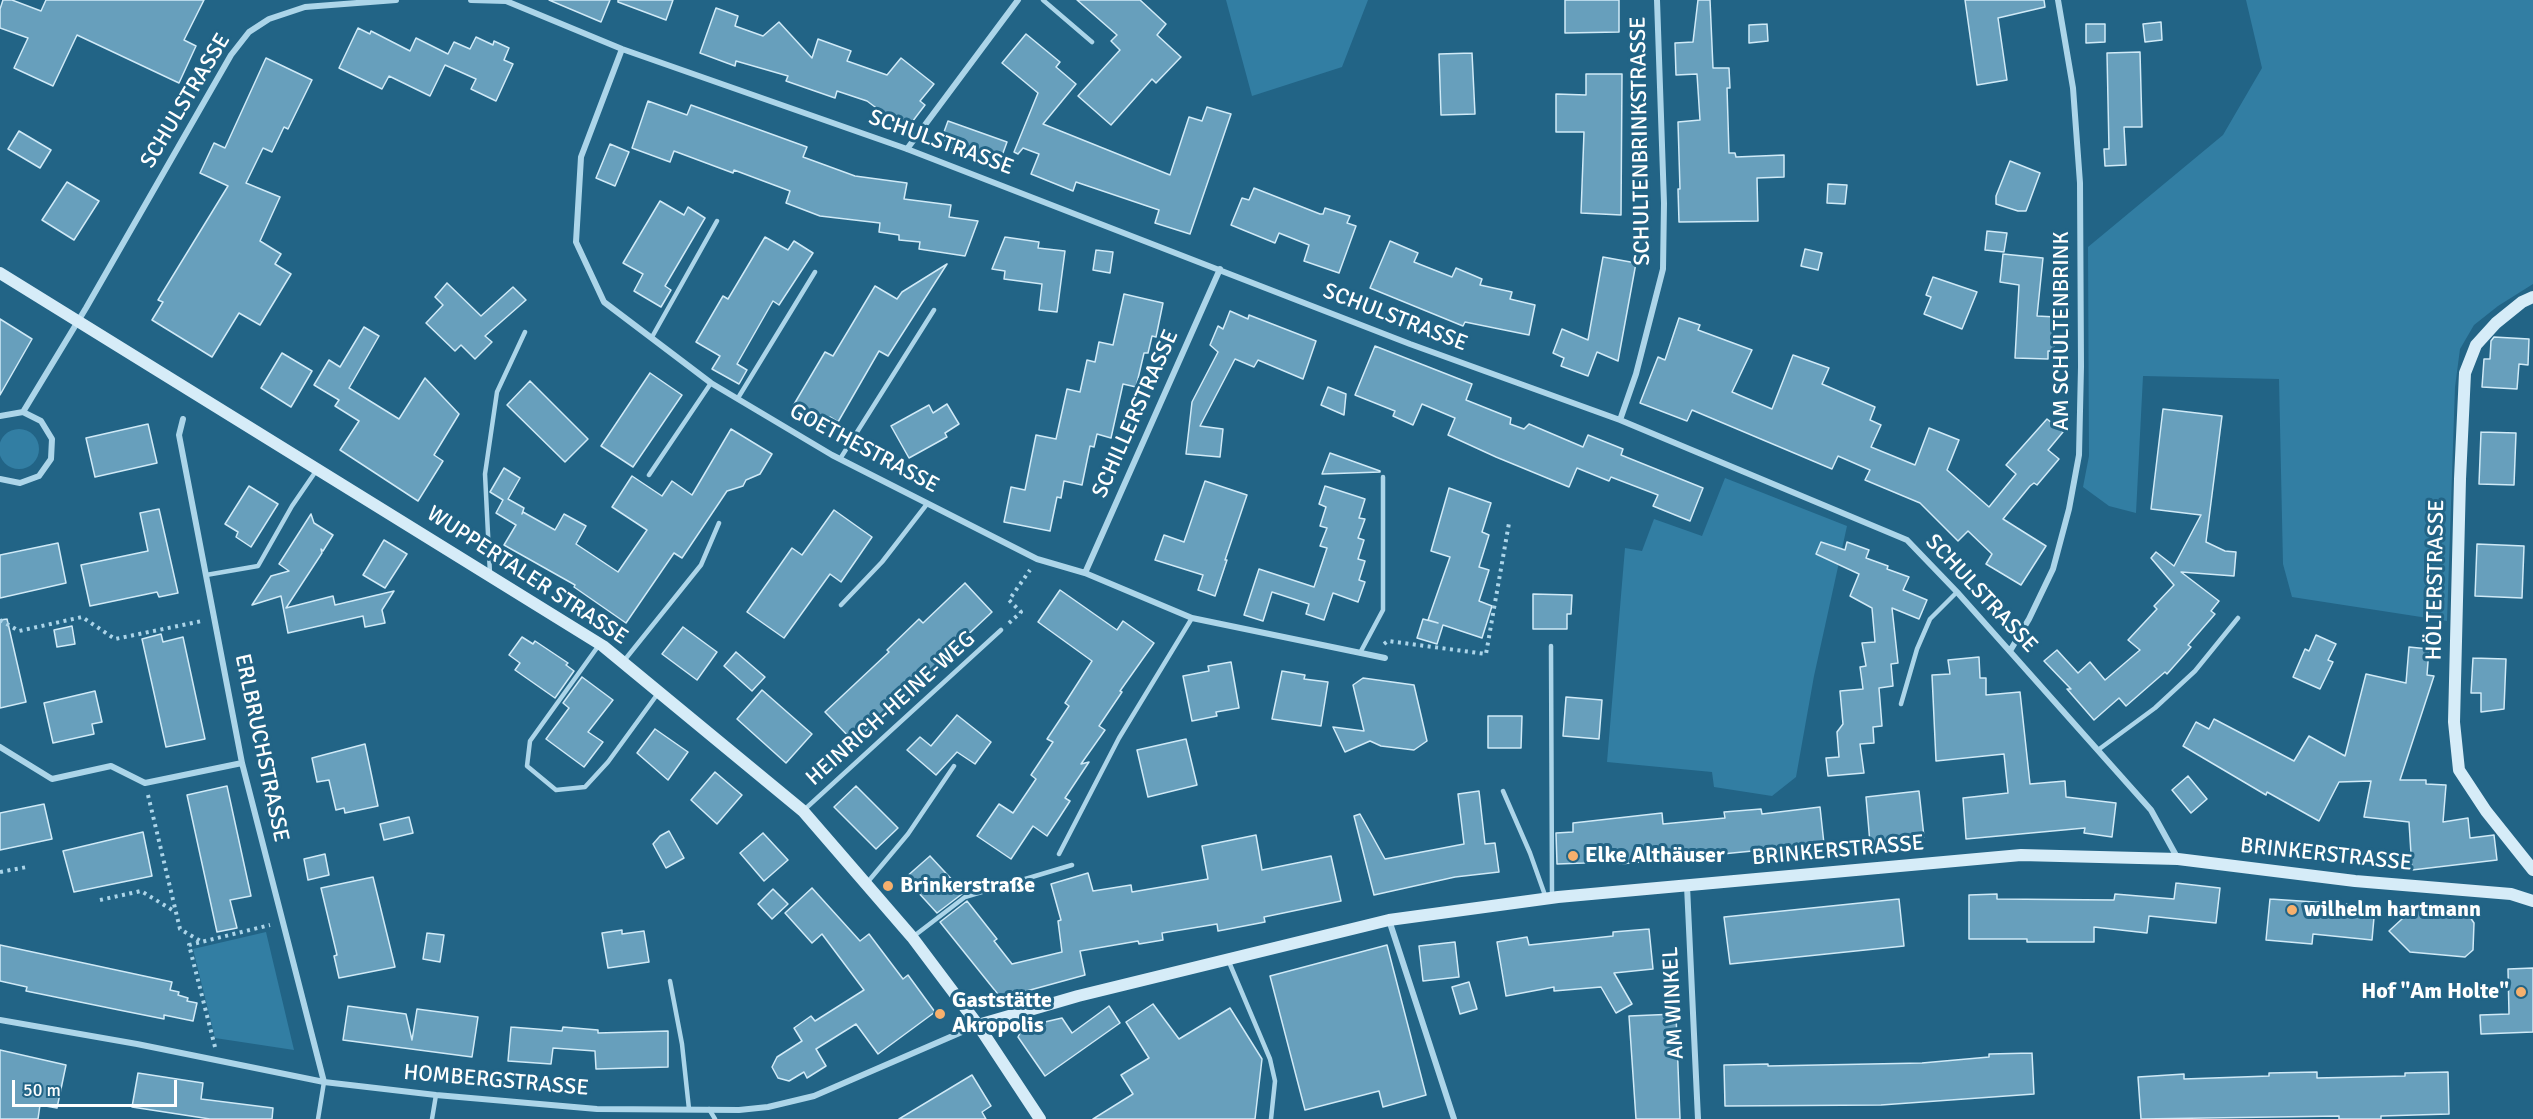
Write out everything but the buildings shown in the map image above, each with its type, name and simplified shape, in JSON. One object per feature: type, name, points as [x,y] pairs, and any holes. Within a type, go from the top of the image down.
[{"type":"street","name":"SCHULSTRASSE","points":[[23,412],[231,55],[249,32],[269,19],[305,7],[396,0]]},
{"type":"street","name":"SCHULSTRASSE","points":[[471,0],[506,2],[622,49],[907,149],[1410,344],[1620,420],[1907,540],[1958,592],[2151,810],[2178,859]]},
{"type":"street","points":[[907,149],[1018,0]]},
{"type":"street","name":"SCHULTENBRINKSTRASSE","points":[[1620,420],[1636,374],[1663,269],[1664,203],[1657,0]]},
{"type":"street","name":"AM SCHULTENBRINK","points":[[2010,651],[2029,619],[2053,568],[2069,509],[2079,455],[2080,183],[2073,88],[2058,0]]},
{"type":"street","name":"GOETHESTRASSE","points":[[622,49],[581,157],[576,242],[604,302],[711,383],[840,459],[1037,559],[1085,573],[1192,618],[1385,658]]},
{"type":"street","name":"SCHILLERSTRASSE","points":[[1085,573],[1220,269]]},
{"type":"street","name":"WUPPERTALER STRASSE","points":[[0,273],[490,575],[600,644],[623,662],[803,811],[912,937],[978,1025],[1035,1117]]},
{"type":"street","name":"HÖLTERSTRASSE","points":[[2533,297],[2522,302],[2496,323],[2476,345],[2465,373],[2454,722],[2459,770],[2486,811],[2533,870]]},
{"type":"street","points":[[0,416],[23,412],[41,421],[52,439],[51,459],[39,476],[20,483],[0,479]]},
{"type":"street","name":"ERLBRUCHSTRASSE","points":[[183,419],[179,435],[242,763],[324,1082]]},
{"type":"street","points":[[0,747],[52,779],[111,766],[145,783],[242,763]]},
{"type":"street","name":"BRINKERSTRASSE","points":[[978,1025],[1078,996],[1389,920],[1549,898],[2021,855],[2178,859],[2355,881],[2511,894],[2533,901]]},
{"type":"street","name":"AM WINKEL","points":[[1687,886],[1698,1119]]},
{"type":"street","points":[[1389,920],[1454,1119]]},
{"type":"street","name":"HOMBERGSTRASSE","points":[[0,1020],[324,1082],[436,1095],[597,1109],[754,1109],[814,1096],[978,1025]]},
{"type":"lane","points":[[1043,0],[1092,42]]},
{"type":"lane","points":[[652,338],[717,221]]},
{"type":"lane","points":[[738,398],[815,272]]},
{"type":"lane","points":[[840,459],[934,310]]},
{"type":"lane","points":[[490,575],[485,474],[497,392],[525,332]]},
{"type":"lane","points":[[649,475],[711,383]]},
{"type":"lane","points":[[206,575],[258,566],[292,506],[318,468]]},
{"type":"lane","points":[[1360,653],[1383,610],[1383,477]]},
{"type":"lane","points":[[841,605],[882,562],[927,504]]},
{"type":"lane","points":[[623,662],[701,565],[718,524]]},
{"type":"lane","points":[[1901,704],[1917,649],[1930,619],[1958,592]]},
{"type":"lane","points":[[1059,854],[1119,738],[1192,618]]},
{"type":"lane","points":[[2098,750],[2155,708],[2187,678],[2238,618]]},
{"type":"lane","name":"HEINRICH-HEINE-WEG","points":[[803,811],[1001,630]]},
{"type":"lane","points":[[600,644],[530,741],[527,766],[548,784],[556,790],[585,787],[608,762],[659,692]]},
{"type":"lane","points":[[1549,898],[1551,646]]},
{"type":"lane","points":[[866,884],[908,834],[954,766]]},
{"type":"lane","points":[[1503,791],[1549,898]]},
{"type":"lane","points":[[912,937],[965,897],[1072,865]]},
{"type":"lane","points":[[1228,959],[1270,1059],[1275,1081],[1271,1119]]},
{"type":"lane","points":[[670,981],[689,1109]]},
{"type":"lane","points":[[318,1119],[324,1082]]},
{"type":"lane","points":[[432,1119],[436,1095]]},
{"type":"lane","points":[[709,1109],[715,1119]]},
{"type":"path","points":[[1368,654],[1388,642],[1486,654],[1509,523]]},
{"type":"path","points":[[1001,630],[1021,612],[1009,600],[1037,559]]},
{"type":"path","points":[[0,620],[19,631],[82,617],[115,639],[214,618]]},
{"type":"path","points":[[145,783],[180,929],[202,942]]},
{"type":"path","points":[[0,872],[27,867]]},
{"type":"path","points":[[100,900],[141,891],[174,911]]},
{"type":"path","points":[[218,1060],[189,945],[283,922]]},
{"type":"shaded area","points":[[1226,0],[1368,0],[1342,67],[1252,96]]},
{"type":"shaded area","points":[[2246,0],[2533,0],[2533,284],[2498,306],[2474,325],[2460,349],[2455,387],[2447,621],[2292,597],[2283,564],[2279,379],[2143,376],[2136,513],[2109,506],[2083,487],[2089,456],[2088,247],[2223,135],[2262,68]]},
{"type":"shaded area","points":[[19,429],[33,435],[39,449],[33,463],[19,469],[5,463],[-1,449],[5,435]]},
{"type":"shaded area","points":[[1725,478],[1847,526],[1814,676],[1796,777],[1772,796],[1714,787],[1712,772],[1607,762],[1625,548],[1642,551],[1654,519],[1702,536]]},
{"type":"shaded area","points":[[266,932],[294,1050],[215,1038],[193,949]]},
{"type":"place","name":"Elke Althäuser","points":[[1573,856]]},
{"type":"place","name":"Brinkerstraße","points":[[888,886]]},
{"type":"place","name":"wilhelm hartmann","points":[[2292,910]]},
{"type":"place","name":"Hof \"Am Holte\"","points":[[2521,992]]},
{"type":"place","name":"Gaststätte Akropolis","points":[[940,1014]]}]
